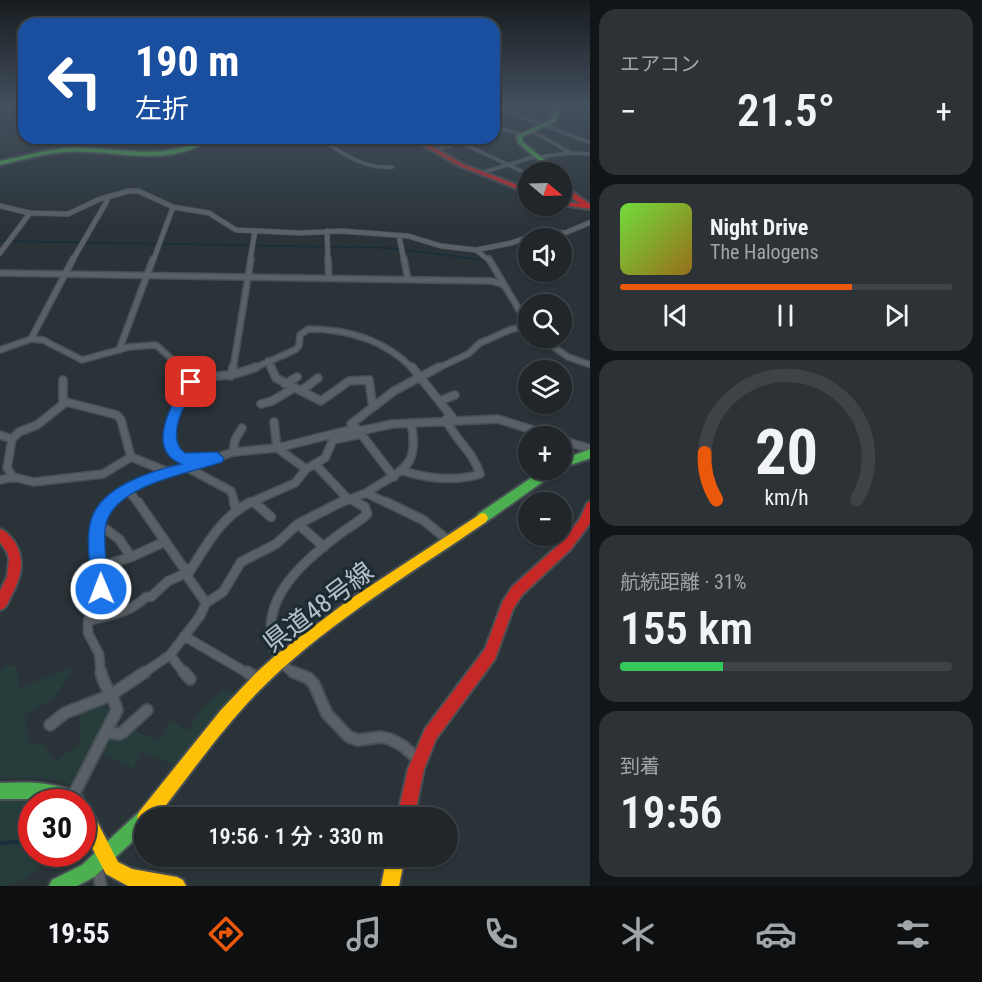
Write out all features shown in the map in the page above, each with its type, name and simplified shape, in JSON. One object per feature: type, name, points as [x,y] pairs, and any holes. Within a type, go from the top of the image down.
[{"type":"main road","points":[[0,163],[66,150],[176,152],[197,146]]},
{"type":"main road","points":[[428,146],[460,165],[518,187]]},
{"type":"main road","points":[[525,146],[544,162]]},
{"type":"main road","points":[[572,194],[590,207]]},
{"type":"main road","points":[[572,205],[590,207]]},
{"type":"main road","points":[[572,459],[590,451]]},
{"type":"main road","name":"県道48号線","points":[[154,807],[260,680],[281,660],[328,624],[537,480]]},
{"type":"main road","points":[[407,807],[419,760],[436,724],[491,652],[504,615],[516,593],[569,544],[590,508]]},
{"type":"main road","points":[[0,534],[13,547],[16,561],[11,585],[0,604]]},
{"type":"main road","points":[[0,790],[18,791]]},
{"type":"main road","name":"県道48号線","points":[[62,885],[101,860],[134,828]]},
{"type":"main road","points":[[96,847],[101,860],[120,874],[147,884],[177,886]]},
{"type":"main road","points":[[390,886],[394,867]]},
{"type":"street","points":[[330,146],[377,167],[392,167]]},
{"type":"street","points":[[435,150],[446,146]]},
{"type":"street","points":[[469,146],[518,170]]},
{"type":"street","points":[[556,146],[570,153]]},
{"type":"street","points":[[482,173],[538,156],[590,154]]},
{"type":"street","points":[[0,206],[30,213],[68,214],[105,198],[129,191],[138,191],[173,207],[209,213],[236,230],[300,233],[327,231],[416,236],[441,246],[476,250],[511,243],[547,231],[565,233],[590,222]]},
{"type":"street","points":[[31,339],[64,274],[107,201],[105,198]]},
{"type":"street","points":[[119,350],[173,207]]},
{"type":"street","points":[[0,253],[30,213]]},
{"type":"street","points":[[231,376],[255,231]]},
{"type":"street","points":[[327,231],[328,278]]},
{"type":"street","points":[[399,236],[408,280]]},
{"type":"street","points":[[476,250],[488,257],[518,308]]},
{"type":"street","points":[[0,273],[492,281],[502,284],[507,289]]},
{"type":"street","points":[[394,477],[364,435],[351,424],[394,391],[420,376],[468,354],[480,343],[518,328]]},
{"type":"street","points":[[0,350],[31,339],[43,340],[82,360],[143,344],[156,345],[178,366],[202,377],[231,376],[295,350],[299,346],[303,330],[314,329],[357,334],[379,342],[413,367],[452,417],[446,419],[447,421]]},
{"type":"street","points":[[555,348],[568,357],[590,365]]},
{"type":"street","points":[[268,361],[272,373],[285,384],[321,401],[342,384],[364,378],[369,380],[372,402],[375,406]]},
{"type":"street","points":[[285,384],[297,376]]},
{"type":"street","points":[[202,377],[186,387],[175,408],[170,438],[171,447],[177,456],[183,459],[217,458]]},
{"type":"street","points":[[261,404],[297,390],[318,378]]},
{"type":"street","points":[[13,477],[7,468],[12,440],[19,432],[37,425],[63,403],[63,380]]},
{"type":"street","points":[[440,401],[454,395]]},
{"type":"street","points":[[63,403],[117,415],[121,420],[131,457]]},
{"type":"street","points":[[206,603],[187,576],[212,537],[236,509],[295,483],[306,469],[325,458],[333,440],[386,424],[498,419],[525,426]]},
{"type":"street","points":[[403,471],[441,479],[480,474],[476,461],[456,435],[451,433],[447,421]]},
{"type":"street","points":[[274,422],[277,448],[306,469]]},
{"type":"street","points":[[50,725],[65,713],[111,695],[170,655],[200,616],[206,603],[223,592],[241,562],[276,544],[298,524],[349,499],[366,494],[375,486],[408,467],[414,453],[415,440],[411,423]]},
{"type":"street","points":[[233,452],[235,440],[242,428]]},
{"type":"street","points":[[79,789],[117,710],[115,700],[102,679],[99,654],[88,633],[88,621],[101,589],[97,531],[99,519],[107,508],[127,489],[166,471],[188,468],[233,452],[277,448],[345,431],[361,433]]},
{"type":"street","points":[[0,435],[12,440]]},
{"type":"street","points":[[572,444],[590,451]]},
{"type":"street","points":[[0,480],[13,477],[34,482],[103,474],[131,457],[158,465],[166,471]]},
{"type":"street","points":[[315,464],[349,499],[364,507],[367,513],[354,526],[333,538],[280,592],[268,621],[269,634],[281,660],[291,672],[302,674],[318,688],[323,709],[350,738],[362,740],[386,738],[398,742],[419,760]]},
{"type":"street","points":[[188,468],[231,491],[236,509]]},
{"type":"street","points":[[127,489],[150,517],[164,542],[183,567],[190,571]]},
{"type":"street","points":[[366,494],[423,520],[449,541]]},
{"type":"street","points":[[253,502],[271,517]]},
{"type":"street","points":[[298,524],[324,547]]},
{"type":"street","points":[[97,531],[107,530],[119,539],[131,557]]},
{"type":"street","points":[[101,566],[131,557],[164,542]]},
{"type":"street","points":[[88,621],[135,606],[146,597],[151,597],[160,585],[190,571]]},
{"type":"street","points":[[184,636],[260,680]]},
{"type":"street","points":[[170,655],[178,661],[182,672],[190,679]]},
{"type":"street","points":[[107,732],[119,734],[123,732],[147,710]]},
{"type":"street","points":[[101,860],[101,886]]},
{"type":"green space","points":[[5,665],[16,666],[20,688],[75,666],[54,698],[24,715],[30,745],[43,743],[54,762],[80,744],[80,713],[99,704],[110,711],[103,731],[74,785],[37,778],[0,778],[0,672]]},
{"type":"green space","points":[[223,690],[236,693],[174,765],[141,752],[133,769],[101,753],[115,724],[160,741],[170,720],[188,731],[200,710]]},
{"type":"green space","points":[[18,799],[18,867],[39,867],[23,880],[0,886],[0,801]]},
{"type":"waterway","points":[[0,241],[389,248],[485,260]]},
{"type":"waterway","points":[[0,843],[18,842]]},
{"type":"traffic: fast","points":[[0,163],[42,153],[68,150],[159,154],[193,146]]},
{"type":"traffic: fast","points":[[525,146],[544,162]]},
{"type":"traffic: fast","points":[[572,460],[590,453]]},
{"type":"traffic: fast","points":[[482,518],[537,480]]},
{"type":"traffic: fast","points":[[0,791],[18,791]]},
{"type":"traffic: fast","points":[[58,886],[88,871],[134,828]]},
{"type":"traffic: slow","points":[[154,807],[226,716],[281,660],[354,604],[482,518]]},
{"type":"traffic: slow","points":[[96,837],[112,868],[130,878],[177,886]]},
{"type":"traffic: slow","points":[[390,886],[394,867]]},
{"type":"traffic: jam","points":[[428,146],[461,165],[518,187]]},
{"type":"traffic: jam","points":[[572,194],[588,207]]},
{"type":"traffic: jam","points":[[572,205],[590,207]]},
{"type":"traffic: jam","points":[[407,807],[416,769],[430,734],[490,654],[508,606],[517,591],[567,545],[584,522],[590,508]]},
{"type":"traffic: jam","points":[[0,534],[8,542],[15,559],[13,577],[0,604]]},
{"type":"route","points":[[101,589],[97,531],[99,519],[114,499],[127,489],[166,471],[188,468],[217,458],[183,459],[177,456],[171,447],[170,438],[175,408],[191,382]]}]
